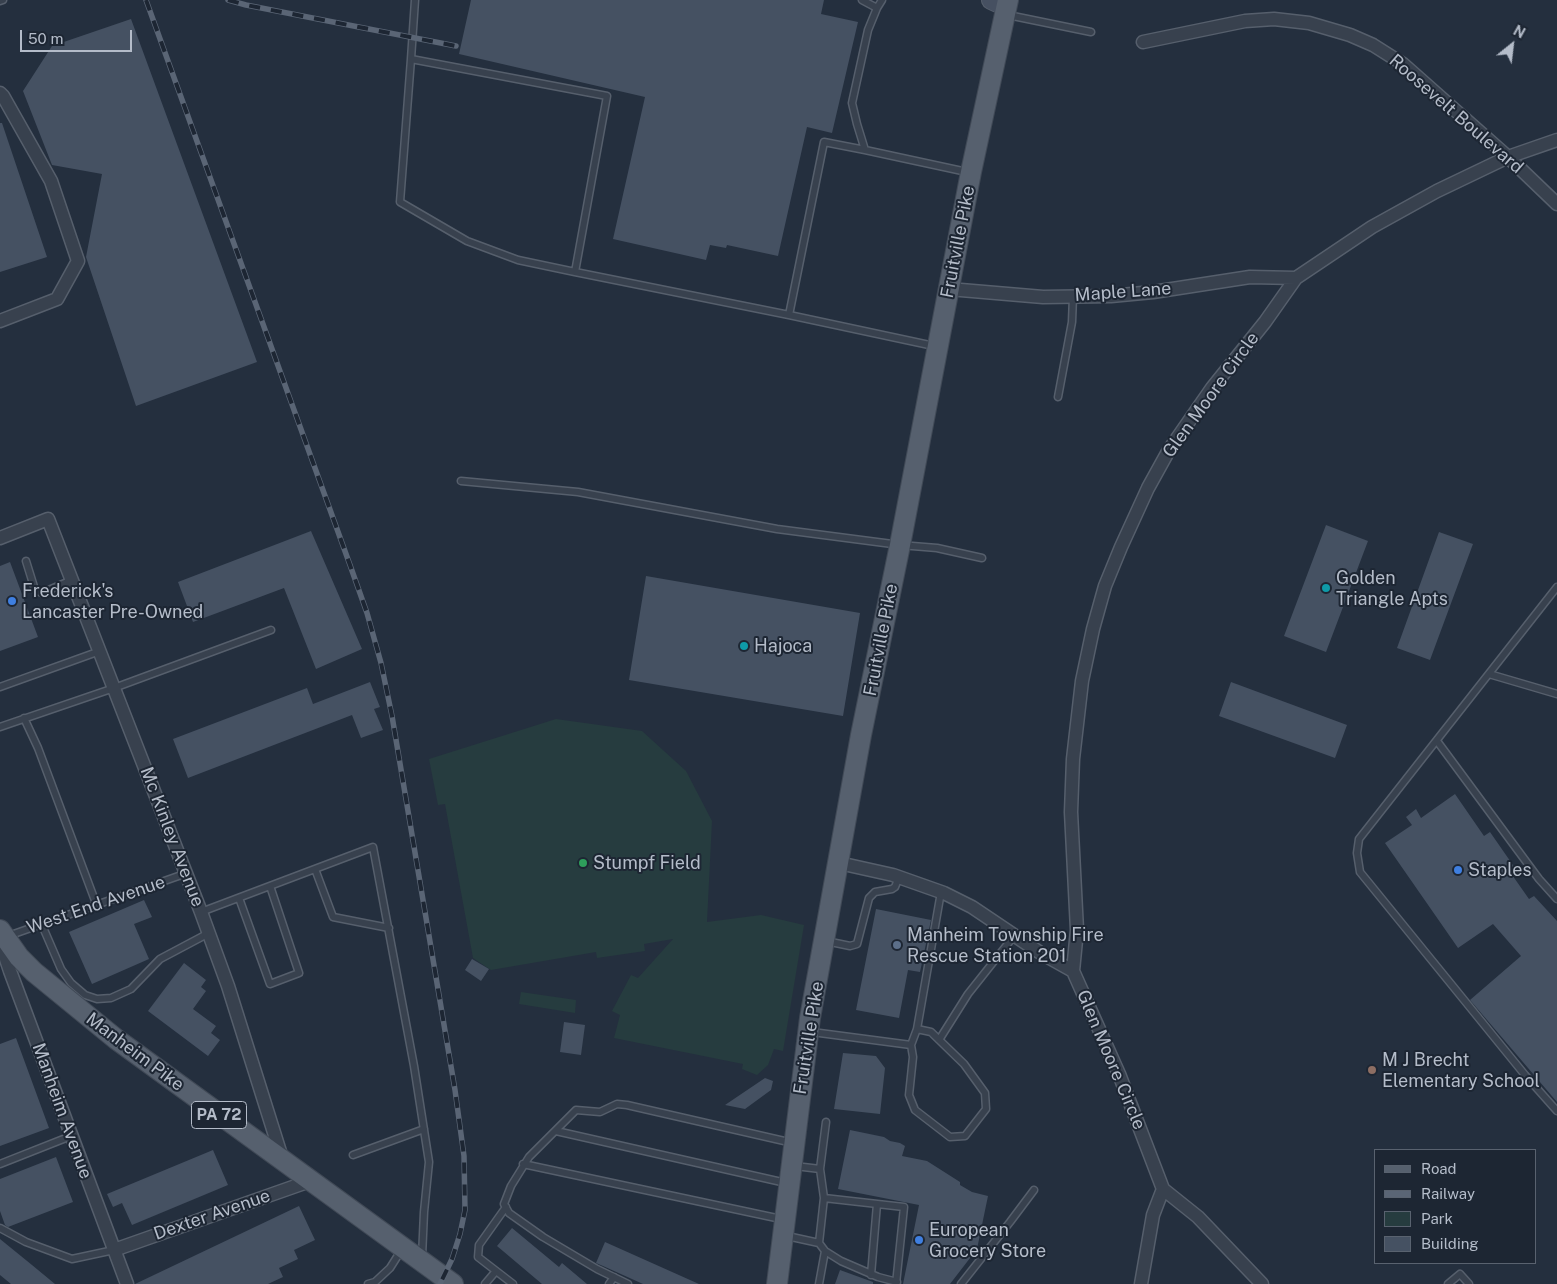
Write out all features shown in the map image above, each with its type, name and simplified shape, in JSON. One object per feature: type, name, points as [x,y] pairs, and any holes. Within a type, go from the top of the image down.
[{"type":"main road","name":"Fruitville Pike","points":[[777,1284],[808,1032],[824,941],[1002,5]]},
{"type":"main road","name":"Manheim Pike","points":[[2,935],[19,957],[34,972],[93,1021],[453,1284]]},
{"type":"street","name":"Roosevelt Boulevard","points":[[1143,42],[1245,20],[1274,19],[1332,28],[1373,45],[1403,64],[1508,157],[1557,204]]},
{"type":"street","points":[[0,320],[57,299],[78,261],[51,181],[1,95]]},
{"type":"street","name":"Glen Moore Circle","points":[[1163,1189],[1119,1074],[1073,971],[1077,930],[1071,812],[1074,750],[1082,681],[1093,629],[1106,586],[1137,509],[1169,450],[1212,388],[1265,322],[1296,278],[1372,226],[1437,191],[1508,157],[1557,140]]},
{"type":"street","name":"Maple Lane","points":[[949,289],[1043,297],[1111,296],[1153,292],[1250,277],[1296,278]]},
{"type":"street","name":"Mc Kinley Avenue","points":[[0,538],[48,519],[209,933],[228,986],[283,1161]]},
{"type":"street","points":[[839,863],[899,876],[942,892],[972,907],[1039,952],[1073,971]]},
{"type":"street","name":"Manheim Avenue","points":[[2,935],[6,959],[127,1284]]},
{"type":"street","name":"Dexter Avenue","points":[[114,1250],[310,1181]]},
{"type":"street","points":[[1141,1284],[1153,1215],[1163,1189],[1198,1217],[1262,1284]]},
{"type":"lane","points":[[415,0],[400,202],[468,241],[518,260],[938,347]]},
{"type":"lane","points":[[862,0],[877,8]]},
{"type":"lane","points":[[865,150],[856,124],[852,103],[868,30],[882,0]]},
{"type":"lane","points":[[1002,5],[1091,32]]},
{"type":"lane","points":[[411,59],[607,96],[575,272]]},
{"type":"lane","points":[[789,315],[824,142],[971,172]]},
{"type":"lane","points":[[1058,397],[1072,322],[1074,296]]},
{"type":"lane","points":[[462,481],[578,492],[777,529],[937,548],[982,558]]},
{"type":"lane","points":[[26,561],[35,590],[42,593],[72,580]]},
{"type":"lane","points":[[1557,587],[1360,839],[1357,853],[1360,872],[1557,1111]]},
{"type":"lane","points":[[0,727],[114,688],[271,630]]},
{"type":"lane","points":[[0,687],[100,651]]},
{"type":"lane","points":[[1489,674],[1557,694]]},
{"type":"lane","points":[[24,718],[38,748],[97,906]]},
{"type":"lane","points":[[1437,740],[1557,900]]},
{"type":"lane","points":[[201,912],[373,847],[414,1066],[429,1162],[422,1262]]},
{"type":"lane","points":[[315,869],[333,917],[389,928]]},
{"type":"lane","name":"West End Avenue","points":[[2,935],[42,925],[187,873]]},
{"type":"lane","points":[[824,941],[850,946],[857,944],[869,898],[878,891],[892,890],[899,876]]},
{"type":"lane","points":[[239,898],[270,984],[299,972],[270,886]]},
{"type":"lane","points":[[917,1029],[931,1032],[964,1064],[985,1093],[986,1109],[965,1136],[950,1137],[915,1110],[909,1095],[913,1057],[911,1045],[917,1029],[942,892]]},
{"type":"lane","points":[[42,925],[61,969],[71,983],[85,995],[97,999],[111,998],[131,988],[160,959],[209,933]]},
{"type":"lane","points":[[939,1040],[968,994],[1014,936]]},
{"type":"lane","points":[[808,1032],[911,1045]]},
{"type":"lane","points":[[628,1284],[597,1269],[543,1237],[509,1213],[504,1204],[523,1164],[576,1110],[600,1112],[617,1104],[794,1144]]},
{"type":"lane","points":[[819,1243],[824,1198],[820,1169],[826,1122]]},
{"type":"lane","points":[[353,1155],[424,1129]]},
{"type":"lane","points":[[556,1131],[734,1171],[790,1174],[820,1169]]},
{"type":"lane","points":[[0,1164],[72,1136]]},
{"type":"lane","points":[[523,1164],[784,1228],[819,1243],[825,1251],[841,1261],[896,1283],[904,1207],[824,1198]]},
{"type":"lane","points":[[960,1284],[1034,1190]]},
{"type":"lane","points":[[871,1274],[876,1204]]},
{"type":"lane","points":[[506,1208],[479,1245],[478,1257],[513,1284]]},
{"type":"lane","points":[[0,1228],[26,1242],[72,1259],[114,1250]]},
{"type":"lane","points":[[368,1284],[374,1282],[390,1268],[403,1248]]},
{"type":"lane","points":[[819,1284],[825,1251]]},
{"type":"lane","points":[[486,1284],[496,1270]]},
{"type":"lane","points":[[1448,1284],[1460,1274],[1469,1284]]},
{"type":"lane","points":[[609,1284],[614,1277]]},
{"type":"green space","name":"Stumpf Field","points":[[556,719],[642,731],[686,771],[712,821],[707,922],[761,915],[804,925],[783,1051],[774,1049],[768,1065],[757,1075],[742,1069],[743,1064],[614,1038],[620,1015],[612,1011],[631,975],[638,978],[673,939],[644,944],[645,951],[597,958],[596,952],[491,970],[473,958],[445,804],[438,805],[429,759]]},
{"type":"green space","points":[[521,992],[576,1000],[575,1013],[519,1004]]},
{"type":"building","points":[[471,0],[824,0],[821,14],[858,22],[832,133],[807,127],[778,256],[727,245],[726,248],[710,245],[706,260],[613,239],[645,97],[459,54]]},
{"type":"building","points":[[131,19],[257,362],[136,406],[86,257],[102,174],[52,165],[23,91],[52,46]]},
{"type":"building","points":[[0,123],[2,123],[47,257],[0,272]]},
{"type":"building","name":"Golden Triangle Apts","points":[[1326,525],[1368,541],[1326,652],[1284,636]]},
{"type":"building","points":[[311,531],[362,649],[316,669],[284,588],[193,622],[178,582]]},
{"type":"building","name":"Golden Triangle Apts","points":[[1439,532],[1473,544],[1430,660],[1397,648]]},
{"type":"building","name":"Frederick's Lancaster Pre-Owned","points":[[10,562],[38,637],[0,651],[0,566]]},
{"type":"building","name":"Hajoca","points":[[646,576],[860,613],[843,716],[629,680]]},
{"type":"building","points":[[370,682],[380,707],[374,709],[383,730],[361,738],[352,715],[188,778],[173,739],[307,688],[313,704]]},
{"type":"building","points":[[1231,682],[1347,725],[1335,758],[1219,716]]},
{"type":"building","points":[[1455,794],[1484,836],[1490,832],[1515,868],[1510,872],[1529,899],[1534,896],[1557,921],[1557,1102],[1470,1000],[1521,956],[1493,924],[1458,948],[1385,843],[1412,825],[1406,817],[1416,809],[1421,818]]},
{"type":"building","points":[[144,900],[152,917],[134,924],[149,959],[92,984],[69,932]]},
{"type":"building","name":"Manheim Township Fire Rescue Station 201","points":[[876,909],[931,920],[920,972],[908,970],[899,1018],[856,1010]]},
{"type":"building","points":[[472,959],[489,969],[481,981],[465,970]]},
{"type":"building","points":[[184,963],[206,980],[201,987],[206,991],[193,1009],[216,1026],[211,1033],[220,1040],[208,1056],[148,1011]]},
{"type":"building","points":[[564,1022],[585,1025],[581,1055],[560,1052]]},
{"type":"building","points":[[16,1038],[49,1128],[0,1146],[0,1044]]},
{"type":"building","points":[[843,1053],[876,1056],[885,1068],[880,1114],[834,1109]]},
{"type":"building","points":[[765,1078],[773,1081],[771,1090],[745,1109],[725,1105]]},
{"type":"building","points":[[850,1130],[884,1137],[890,1141],[900,1143],[905,1146],[902,1156],[927,1161],[972,1192],[988,1196],[977,1249],[950,1284],[903,1284],[919,1205],[838,1189]]},
{"type":"building","points":[[213,1150],[228,1185],[132,1225],[122,1203],[113,1207],[107,1194]]},
{"type":"building","points":[[56,1157],[73,1202],[8,1227],[5,1225],[0,1211],[0,1179]]},
{"type":"building","points":[[299,1206],[315,1240],[294,1250],[298,1259],[279,1268],[283,1277],[268,1284],[135,1284]]},
{"type":"building","points":[[512,1228],[559,1267],[562,1263],[587,1284],[542,1284],[497,1246]]},
{"type":"building","points":[[0,1239],[55,1284],[11,1284],[0,1275]]},
{"type":"building","points":[[605,1242],[699,1284],[643,1284],[596,1263]]},
{"type":"building","points":[[840,1270],[873,1282],[873,1284],[835,1284]]},
{"type":"railway","points":[[146,0],[350,565],[367,613],[381,663],[392,716],[455,1090],[464,1156],[465,1210],[452,1259],[440,1284]]},
{"type":"railway","points":[[228,0],[456,46]]},
{"type":"place","name":"Golden Triangle Apts","points":[[1326,588]]},
{"type":"place","name":"Frederick's Lancaster Pre-Owned","points":[[12,601]]},
{"type":"place","name":"Hajoca","points":[[744,646]]},
{"type":"place","name":"Stumpf Field","points":[[583,863]]},
{"type":"place","name":"Staples","points":[[1458,870]]},
{"type":"place","name":"Manheim Township Fire Rescue Station 201","points":[[897,945]]},
{"type":"place","name":"M J Brecht Elementary School","points":[[1372,1070]]},
{"type":"place","name":"European Grocery Store","points":[[919,1240]]}]
